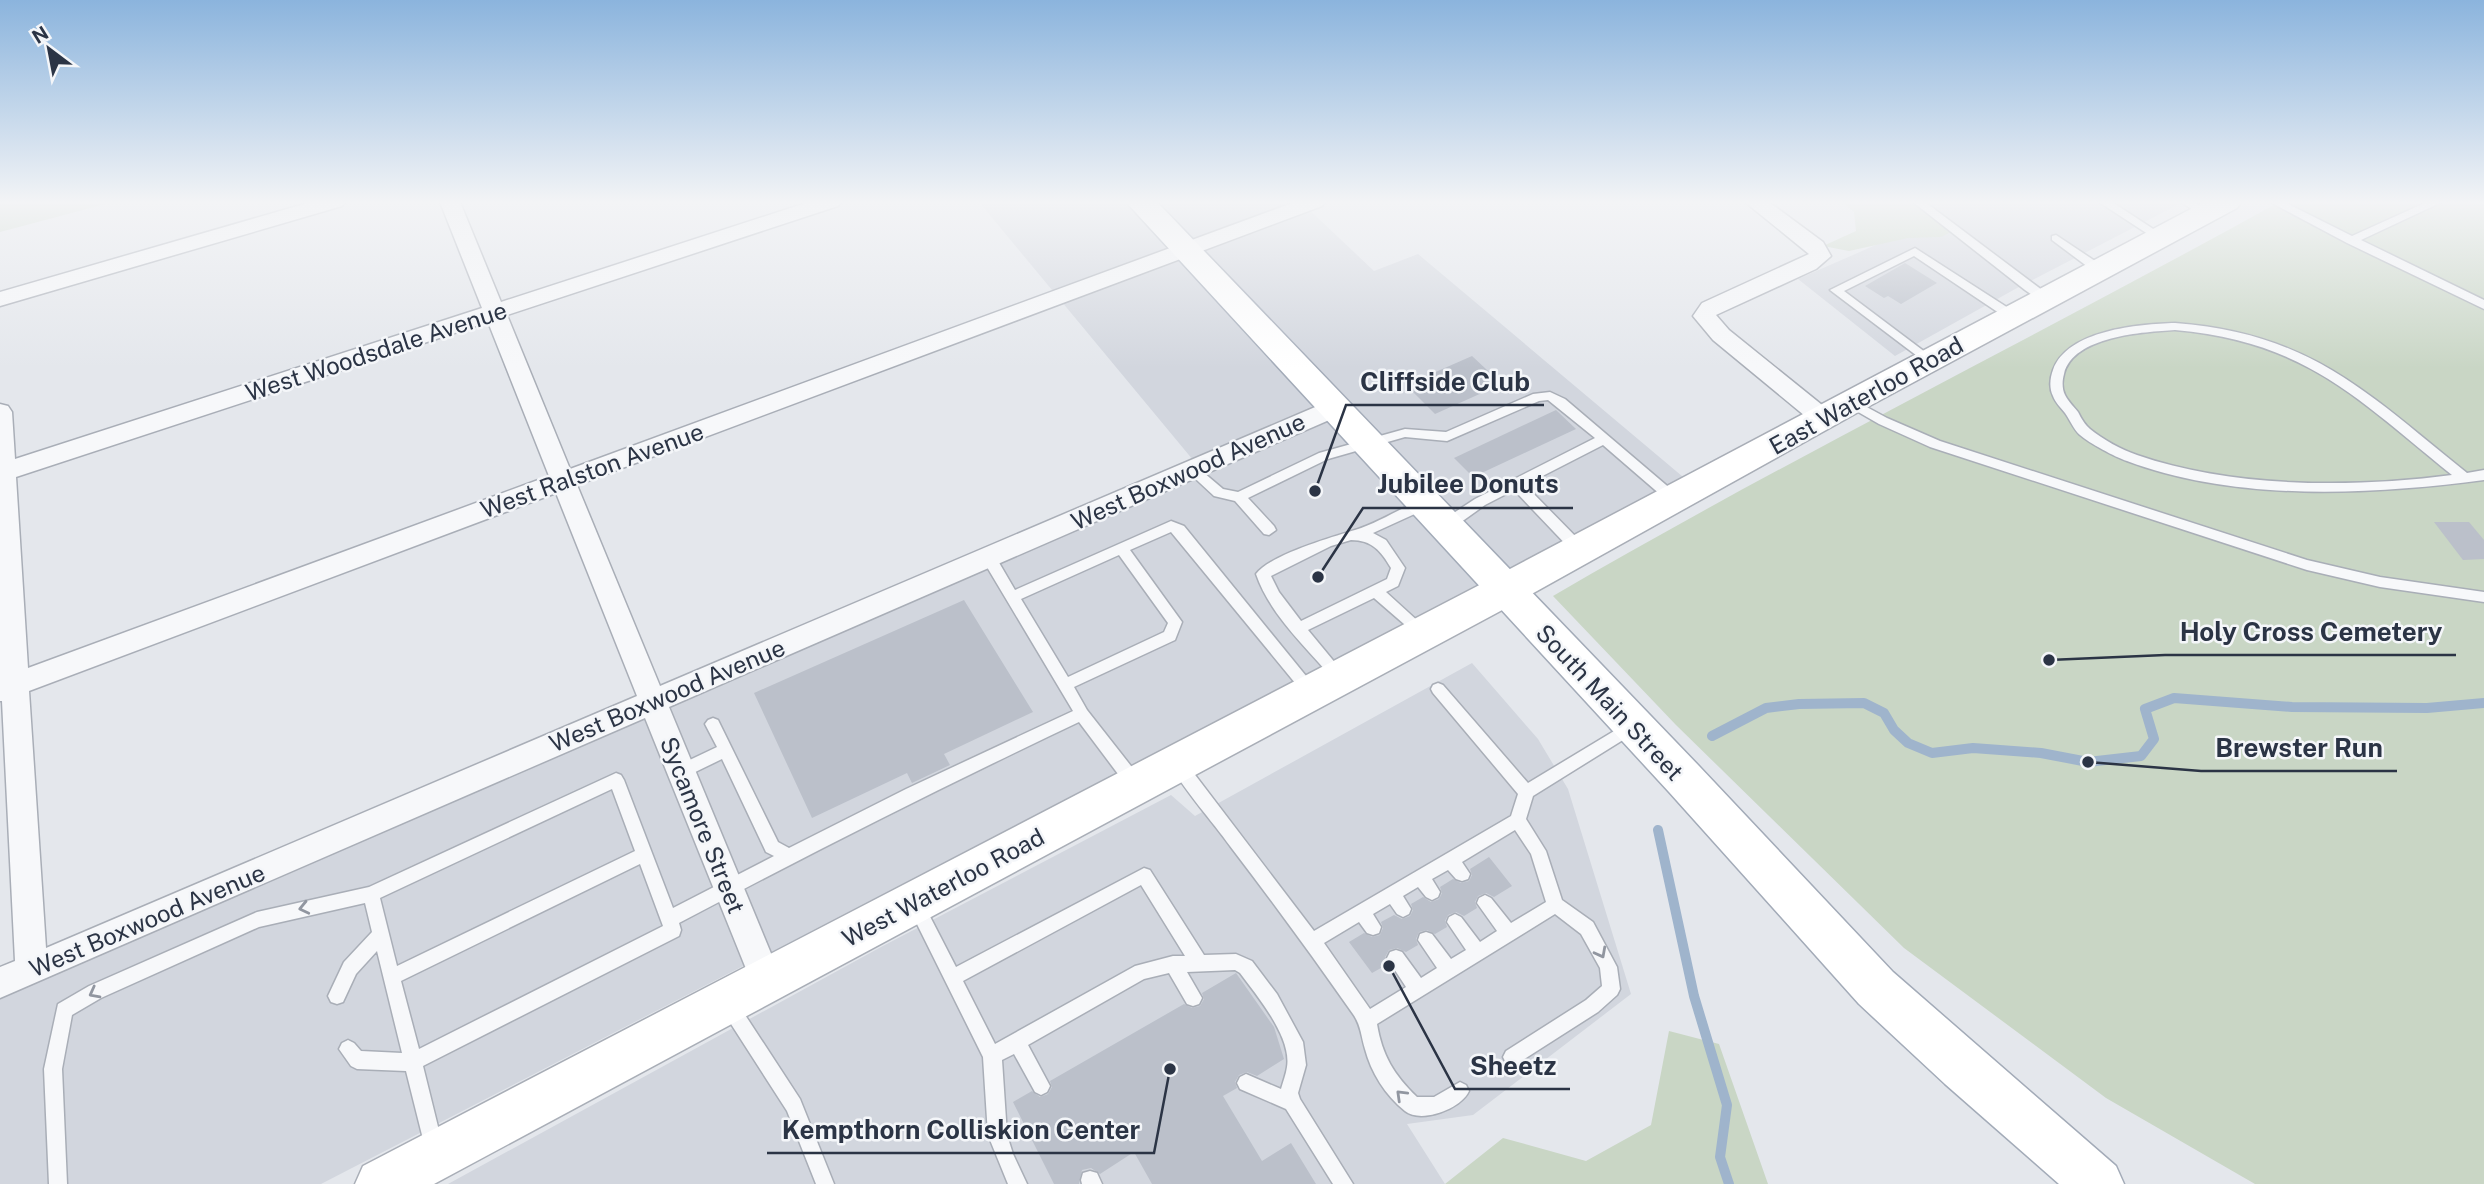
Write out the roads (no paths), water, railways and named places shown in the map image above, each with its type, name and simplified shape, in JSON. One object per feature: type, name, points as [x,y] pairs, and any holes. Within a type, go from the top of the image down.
[{"type":"main road","name":"South Main Street","points":[[1191,257],[1634,726],[1876,988],[1962,1067],[2098,1184]]},
{"type":"main road","name":"East Waterloo Road","points":[[1505,590],[2124,257]]},
{"type":"main road","name":"West Waterloo Road","points":[[405,1174],[746,990],[1505,590]]},
{"type":"street","points":[[0,299],[144,257]]},
{"type":"street","name":"Sycamore Street","points":[[473,257],[729,889],[746,990]]},
{"type":"street","name":"West Woodsdale Avenue","points":[[2,473],[662,257]]},
{"type":"street","name":"West Ralston Avenue","points":[[8,687],[1168,257]]},
{"type":"street","points":[[1818,257],[1810,264],[1710,307],[1704,316],[1714,328],[1837,410]]},
{"type":"street","name":"West Boxwood Avenue","points":[[0,983],[1335,408]]},
{"type":"street","points":[[0,412],[8,687],[31,970]]},
{"type":"lane","points":[[1902,257],[1836,290],[1929,360]]},
{"type":"lane","points":[[1924,257],[2012,316]]},
{"type":"lane","points":[[1991,257],[2016,279],[2046,299]]},
{"type":"lane","points":[[2082,257],[2100,270]]},
{"type":"lane","points":[[2383,257],[2484,305]]},
{"type":"lane","points":[[2465,478],[2330,373],[2292,354],[2246,338],[2204,330],[2164,327],[2127,330],[2080,346],[2071,352],[2059,367],[2058,394],[2078,424],[2111,449],[2156,468],[2235,481],[2348,486],[2465,478],[2484,475]]},
{"type":"lane","points":[[1192,470],[1219,493],[1239,496],[1324,456],[1405,433],[1447,437],[1537,397],[1550,396],[1562,402],[1674,499]]},
{"type":"lane","points":[[1837,410],[1883,421],[1935,443],[2260,551],[2379,582],[2484,597]]},
{"type":"lane","points":[[1326,685],[1300,628],[1265,584],[1263,574],[1338,537],[1480,502],[1605,439]]},
{"type":"lane","points":[[1516,484],[1579,549]]},
{"type":"lane","points":[[1239,496],[1269,530]]},
{"type":"lane","points":[[1012,597],[1171,526],[1179,530],[1326,685]]},
{"type":"lane","points":[[1300,628],[1393,582],[1398,568],[1390,551],[1379,540],[1360,533]]},
{"type":"lane","points":[[1065,685],[1170,636],[1175,622],[1121,548]]},
{"type":"lane","points":[[989,558],[1082,714],[1136,785]]},
{"type":"lane","points":[[1376,591],[1424,633]]},
{"type":"lane","points":[[1438,689],[1526,792]]},
{"type":"lane","points":[[669,919],[912,794],[1082,714]]},
{"type":"lane","points":[[713,724],[772,847],[789,856]]},
{"type":"lane","points":[[1312,940],[1518,820],[1526,792],[1634,726]]},
{"type":"lane","points":[[680,772],[726,750]]},
{"type":"lane","points":[[1177,763],[1312,940],[1368,1020],[1371,1051],[1388,1083],[1413,1106],[1436,1106],[1460,1090]]},
{"type":"lane","points":[[58,1184],[53,1069],[64,1010],[95,992],[257,920],[371,894],[616,780],[673,930],[412,1062],[357,1060],[348,1049]]},
{"type":"lane","points":[[1512,1057],[1592,1006],[1611,989],[1608,967],[1587,928],[1555,905],[1538,851],[1518,820]]},
{"type":"lane","points":[[392,977],[644,855]]},
{"type":"lane","points":[[1450,860],[1462,874]]},
{"type":"lane","points":[[953,978],[1144,875],[1199,963]]},
{"type":"lane","points":[[1420,877],[1432,892]]},
{"type":"lane","points":[[371,894],[412,1062],[405,1174]]},
{"type":"lane","points":[[1392,894],[1403,909]]},
{"type":"lane","points":[[914,902],[992,1056],[996,1078],[996,1129],[1008,1167],[1018,1184]]},
{"type":"lane","points":[[1485,903],[1509,933]]},
{"type":"lane","points":[[1368,1020],[1555,905]]},
{"type":"lane","points":[[1362,912],[1373,927]]},
{"type":"lane","points":[[1455,922],[1478,952]]},
{"type":"lane","points":[[337,996],[350,968],[381,934]]},
{"type":"lane","points":[[1426,940],[1449,970]]},
{"type":"lane","points":[[1396,958],[1419,989]]},
{"type":"lane","points":[[992,1056],[1141,972],[1173,964],[1236,962],[1246,967],[1271,1000],[1294,1042],[1297,1053],[1289,1093],[1292,1103],[1344,1184]]},
{"type":"lane","points":[[1173,964],[1193,998]]},
{"type":"lane","points":[[746,990],[825,1184]]},
{"type":"lane","points":[[1017,1042],[1041,1086]]},
{"type":"lane","points":[[1246,1083],[1292,1103]]},
{"type":"waterway","points":[[1712,736],[1766,708],[1799,704],[1864,703],[1884,713],[1894,730],[1908,743],[1932,753],[1973,748],[2041,753],[2088,762],[2141,756],[2154,739],[2145,709],[2174,698],[2292,707],[2427,708],[2484,703]]},
{"type":"waterway","points":[[1658,830],[1694,996],[1727,1105],[1720,1157],[1729,1184]]},
{"type":"place","name":"Cliffside Club","points":[[1315,491]]},
{"type":"place","name":"Jubilee Donuts","points":[[1318,577]]},
{"type":"place","name":"Holy Cross Cemetery","points":[[2049,660]]},
{"type":"place","name":"Brewster Run","points":[[2088,762]]},
{"type":"place","name":"Sheetz","points":[[1389,966]]},
{"type":"place","name":"Kempthorn Colliskion Center","points":[[1170,1069]]}]
